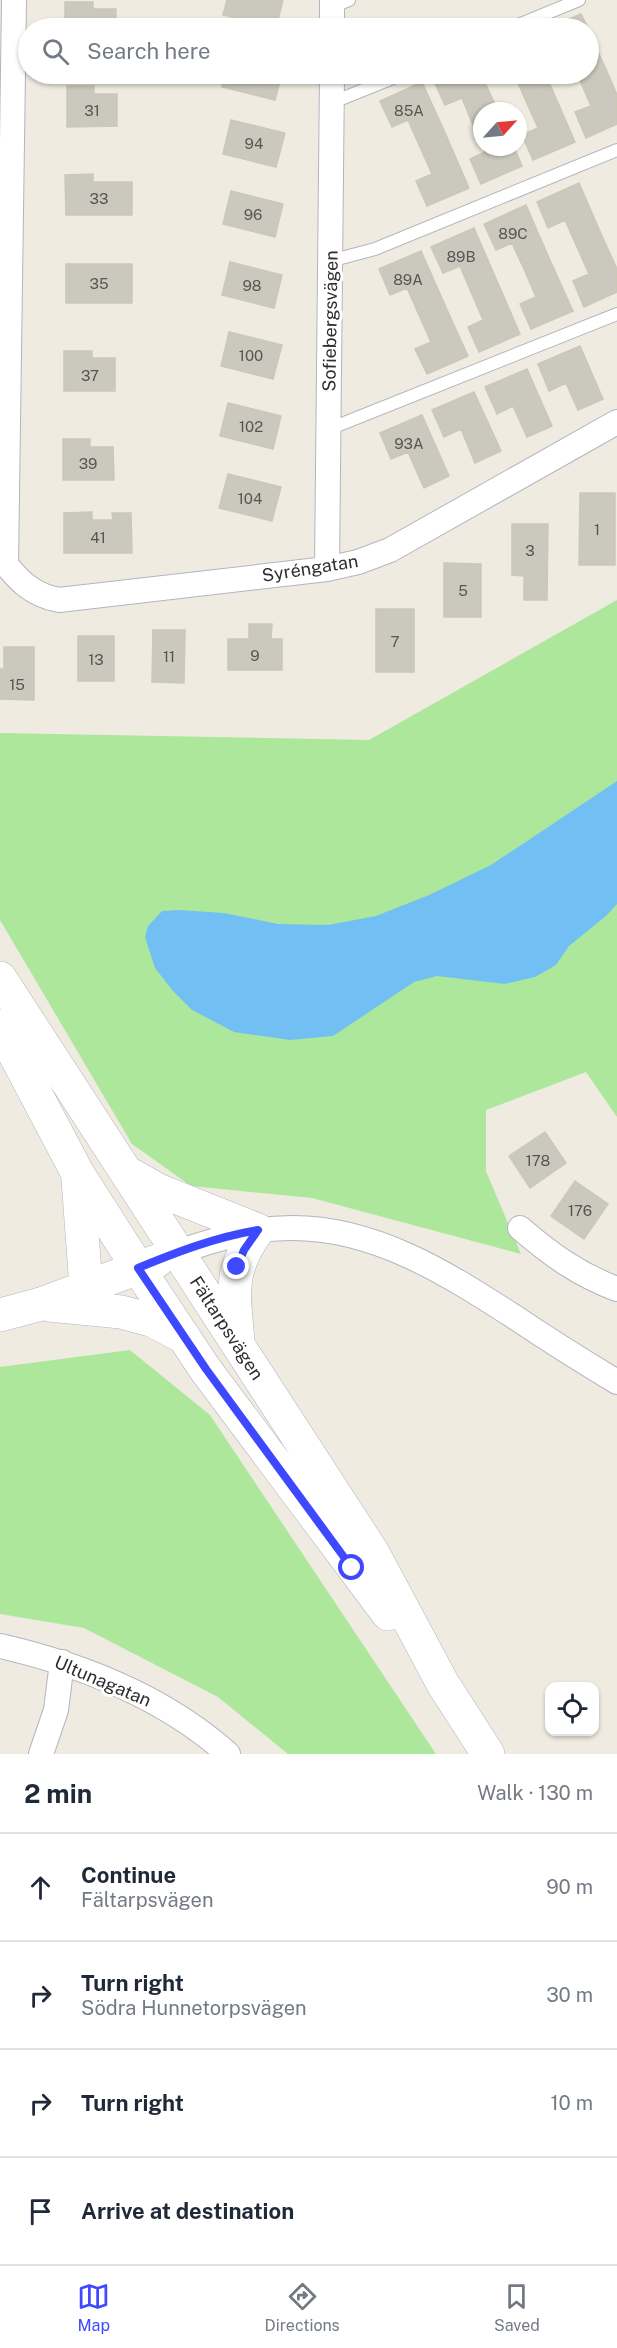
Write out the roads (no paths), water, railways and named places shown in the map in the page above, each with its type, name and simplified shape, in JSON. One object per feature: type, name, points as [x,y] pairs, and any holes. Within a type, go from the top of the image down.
[{"type":"main road","name":"Fältarpsvägen","points":[[0,978],[373,1553],[443,1684],[488,1754]]},
{"type":"main road","name":"Fältarpsvägen","points":[[0,1026],[78,1174],[184,1337],[352,1568],[443,1684]]},
{"type":"main road","points":[[126,1171],[158,1190],[258,1230],[244,1250],[237,1267],[234,1295],[238,1346]]},
{"type":"main road","points":[[78,1174],[86,1287]]},
{"type":"main road","points":[[0,1315],[41,1304],[178,1252]]},
{"type":"main road","points":[[41,1304],[121,1312],[151,1320],[184,1337]]},
{"type":"street","points":[[3,561],[14,152],[14,0]]},
{"type":"street","name":"Sofiebergsvägen","points":[[327,569],[332,84]]},
{"type":"street","name":"Syréngatan","points":[[3,561],[26,586],[41,597],[59,600],[327,569],[358,562],[390,550],[617,422]]},
{"type":"street","points":[[178,1252],[228,1235],[258,1230],[293,1228],[355,1235],[404,1254],[452,1277],[617,1382]]},
{"type":"street","points":[[520,1228],[564,1264],[595,1281],[617,1288]]},
{"type":"street","name":"Ultunagatan","points":[[0,1647],[62,1662],[134,1691],[188,1724],[228,1754]]},
{"type":"street","points":[[40,1754],[56,1710],[62,1662]]},
{"type":"lane","points":[[535,18],[579,0]]},
{"type":"lane","points":[[332,103],[379,84]]},
{"type":"lane","points":[[330,261],[375,249],[617,150]]},
{"type":"lane","points":[[329,429],[617,314]]},
{"type":"water","points":[[617,781],[617,904],[569,946],[556,965],[535,977],[505,984],[437,976],[414,982],[333,1036],[290,1040],[234,1032],[192,1010],[155,968],[145,937],[148,926],[162,911],[224,913],[278,924],[328,925],[376,916],[429,895],[491,865]]}]
